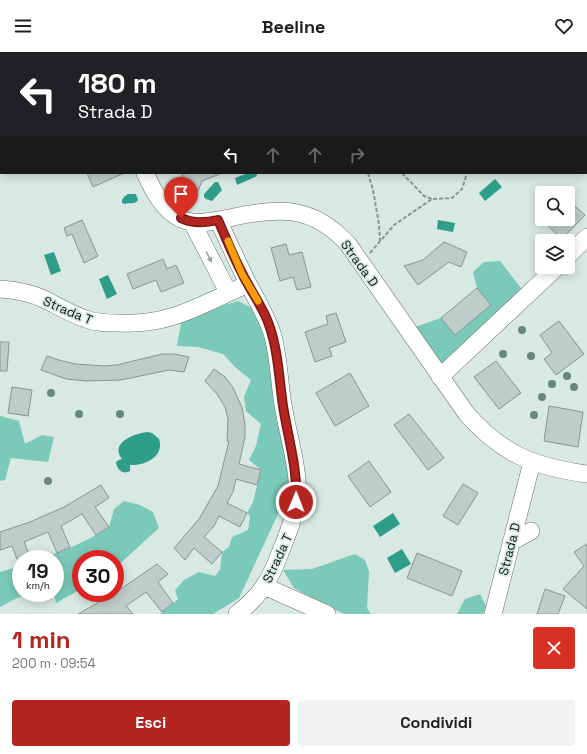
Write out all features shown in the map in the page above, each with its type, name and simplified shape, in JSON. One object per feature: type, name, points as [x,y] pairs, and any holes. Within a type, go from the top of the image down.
[{"type":"street","name":"Strada D","points":[[145,174],[155,194],[162,203],[177,216],[192,222],[205,222],[262,211],[279,210],[302,214],[313,218],[334,230],[348,244],[466,413],[486,434],[511,452],[532,462],[550,468],[587,474]]},
{"type":"street","name":"Strada T","points":[[218,220],[248,284],[262,309],[272,334],[277,358],[283,406],[297,479],[296,502],[292,525],[275,566],[264,586],[237,614]]},
{"type":"street","points":[[192,222],[228,292]]},
{"type":"street","points":[[575,249],[587,237]]},
{"type":"street","points":[[440,377],[550,274]]},
{"type":"street","name":"Strada T","points":[[0,289],[32,295],[87,320],[123,324],[166,319],[188,312],[228,292],[248,284]]},
{"type":"street","name":"Strada D","points":[[493,614],[532,462]]},
{"type":"street","points":[[511,542],[531,531]]},
{"type":"street","points":[[264,586],[327,614]]},
{"type":"path","points":[[368,174],[374,190],[380,242]]},
{"type":"path","points":[[403,174],[424,196],[432,199],[452,198],[462,189],[467,174]]},
{"type":"path","points":[[360,261],[372,251],[394,225],[432,199]]},
{"type":"shaded area","points":[[245,174],[256,174],[257,176],[237,185],[235,178]]},
{"type":"shaded area","points":[[495,179],[502,187],[485,201],[479,193]]},
{"type":"shaded area","points":[[215,182],[218,182],[222,190],[212,201],[206,199],[204,194]]},
{"type":"shaded area","points":[[128,194],[136,194],[138,200],[137,202],[122,203],[124,197]]},
{"type":"shaded area","points":[[438,220],[455,223],[453,232],[437,229]]},
{"type":"shaded area","points":[[54,252],[61,271],[51,275],[44,255]]},
{"type":"shaded area","points":[[500,261],[524,292],[444,366],[412,328],[441,318],[453,333],[491,305],[477,288],[473,272],[484,262]]},
{"type":"shaded area","points":[[108,275],[117,294],[107,299],[99,279]]},
{"type":"shaded area","points":[[238,301],[256,310],[268,343],[291,486],[239,598],[213,614],[160,614],[178,599],[175,590],[184,580],[199,572],[215,576],[220,570],[222,552],[229,547],[232,537],[248,530],[250,516],[247,513],[253,502],[261,470],[249,460],[256,446],[261,424],[246,411],[244,397],[251,380],[235,367],[223,354],[198,347],[177,346],[182,318]]},
{"type":"shaded area","points":[[0,416],[19,421],[25,444],[42,435],[54,437],[48,462],[11,458],[5,480],[0,481]]},
{"type":"shaded area","points":[[148,432],[152,433],[159,439],[160,445],[156,455],[152,459],[142,464],[130,465],[130,471],[121,471],[116,462],[122,459],[119,453],[121,444],[125,440],[137,434]]},
{"type":"shaded area","points":[[124,501],[140,505],[153,512],[159,528],[124,560],[124,550],[72,550],[72,594],[64,599],[64,550],[93,537],[109,527],[114,509]]},
{"type":"shaded area","points":[[393,513],[400,524],[380,537],[373,526]]},
{"type":"shaded area","points":[[402,549],[411,564],[395,573],[387,558]]},
{"type":"shaded area","points":[[355,554],[365,560],[369,571],[367,608],[371,614],[344,614],[321,603],[294,588],[283,570],[312,569]]},
{"type":"shaded area","points":[[12,569],[12,601],[0,607],[0,572]]},
{"type":"shaded area","points":[[480,594],[486,606],[483,614],[457,614],[465,599]]},
{"type":"building","points":[[87,174],[122,174],[93,187]]},
{"type":"building","points":[[183,174],[220,174],[202,181],[198,191],[179,183]]},
{"type":"building","points":[[575,206],[585,215],[575,225]]},
{"type":"building","points":[[82,220],[98,256],[84,263],[72,234],[67,236],[64,228]]},
{"type":"building","points":[[548,226],[574,226],[567,234],[557,234]]},
{"type":"building","points":[[444,242],[467,252],[461,267],[449,262],[418,285],[404,266],[423,260]]},
{"type":"building","points":[[286,244],[289,255],[302,252],[311,287],[297,290],[293,277],[280,281],[271,248]]},
{"type":"building","points":[[163,259],[167,269],[176,265],[184,283],[161,292],[156,280],[133,289],[127,274]]},
{"type":"building","points":[[477,288],[491,305],[455,335],[441,318]]},
{"type":"building","points":[[336,313],[346,342],[329,348],[332,356],[315,362],[305,332],[328,324],[326,316]]},
{"type":"building","points":[[559,321],[584,354],[556,375],[544,359],[552,353],[540,335]]},
{"type":"building","points":[[0,342],[9,342],[7,371],[0,371]]},
{"type":"building","points":[[162,354],[175,354],[189,357],[184,372],[169,370],[121,380],[87,381],[66,379],[41,370],[47,356],[75,364],[105,366],[117,365]]},
{"type":"building","points":[[496,361],[521,393],[499,409],[474,377]]},
{"type":"building","points":[[214,369],[225,377],[232,386],[242,407],[245,424],[245,437],[239,464],[261,470],[257,485],[236,479],[233,492],[227,503],[247,513],[240,527],[219,516],[214,526],[204,537],[222,552],[212,564],[194,548],[185,560],[174,548],[199,519],[218,486],[229,441],[227,441],[228,419],[225,407],[217,394],[205,381]]},
{"type":"building","points":[[350,373],[369,406],[335,426],[316,393]]},
{"type":"building","points":[[12,387],[32,390],[28,416],[8,413]]},
{"type":"building","points":[[549,406],[583,412],[578,447],[544,441]]},
{"type":"building","points":[[409,414],[444,458],[428,470],[394,425]]},
{"type":"building","points":[[369,461],[391,492],[370,507],[348,476]]},
{"type":"building","points":[[463,484],[478,493],[458,525],[443,516]]},
{"type":"building","points":[[101,485],[109,498],[95,507],[109,527],[96,535],[82,514],[61,526],[70,547],[64,550],[56,550],[48,532],[24,542],[27,550],[14,550],[12,546],[0,550],[0,532],[30,522],[64,507]]},
{"type":"building","points":[[587,544],[587,609],[563,589],[584,566],[574,552]]},
{"type":"building","points":[[417,553],[462,571],[452,596],[407,578]]},
{"type":"building","points":[[157,564],[168,574],[158,582],[173,603],[162,612],[146,592],[126,606],[133,614],[78,614],[99,602],[124,602],[124,587]]},
{"type":"building","points":[[545,589],[565,596],[558,614],[537,614]]},
{"type":"slow traffic","points":[[228,241],[242,274],[258,301]]},
{"type":"route","points":[[181,218],[192,222],[218,220],[242,274],[268,322],[277,358],[283,406],[297,479],[296,502]]}]
